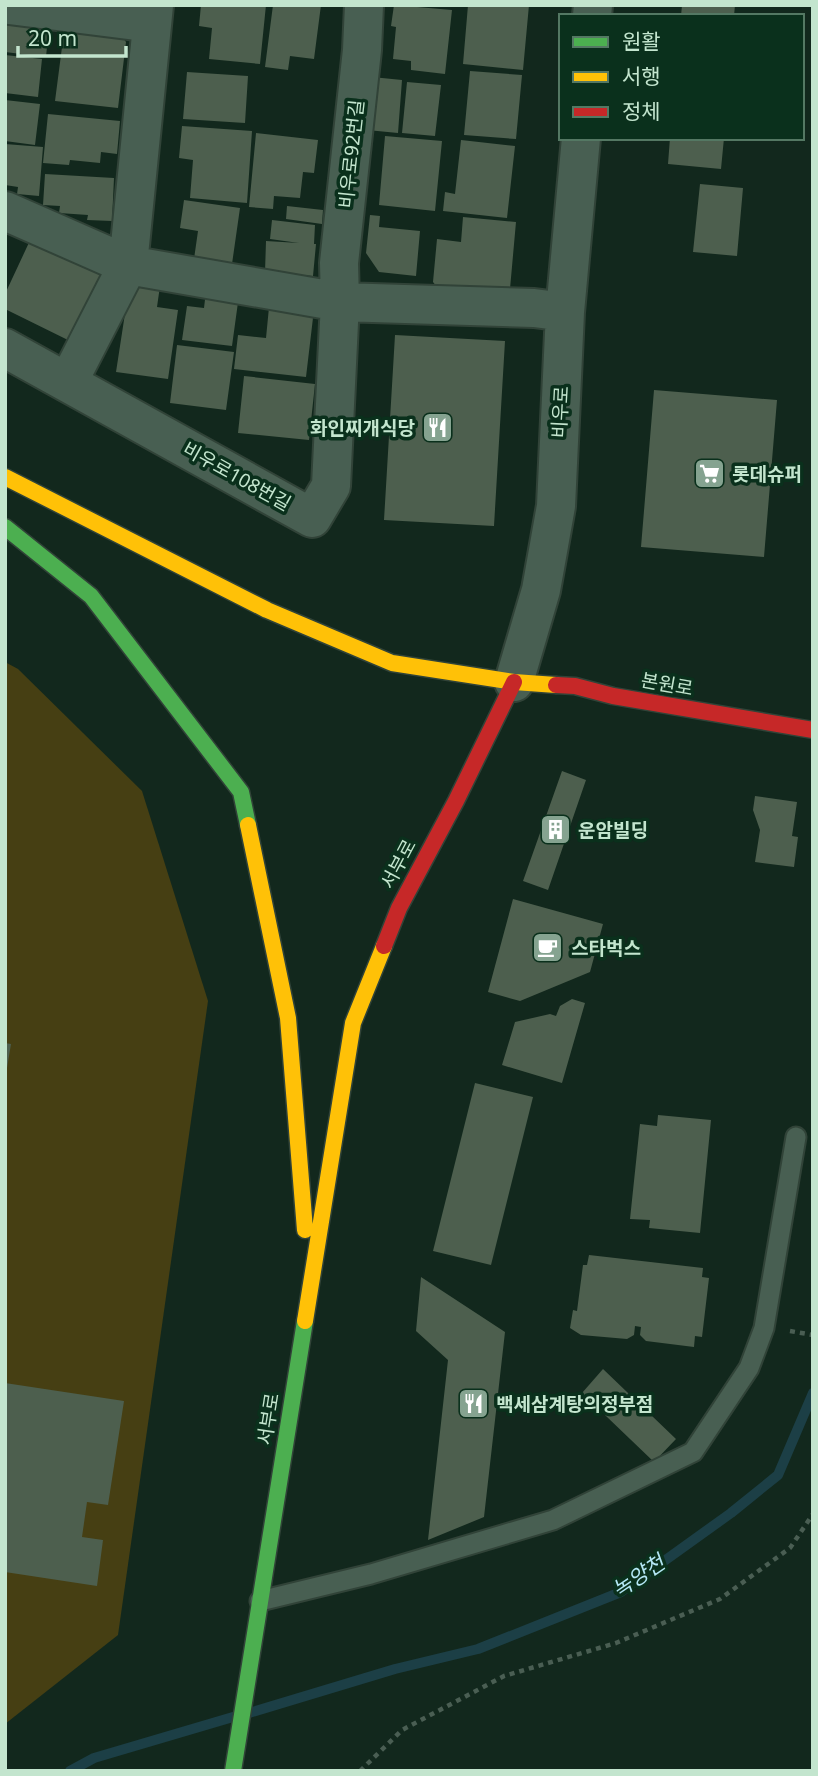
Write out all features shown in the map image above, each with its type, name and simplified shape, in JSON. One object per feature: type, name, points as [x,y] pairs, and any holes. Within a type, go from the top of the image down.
[{"type":"street","points":[[9,5],[153,14],[128,265],[68,382]]},
{"type":"street","name":"비우로92번길","points":[[340,302],[339,263],[362,50],[364,5]]},
{"type":"street","name":"비우로","points":[[514,681],[541,590],[556,506],[565,312],[581,140]]},
{"type":"street","points":[[5,211],[128,265],[340,302],[565,312]]},
{"type":"street","name":"비우로108번길","points":[[5,348],[312,518],[331,486],[340,302]]},
{"type":"street","points":[[5,477],[267,610],[392,663],[514,681]]},
{"type":"street","points":[[5,527],[91,597],[241,792],[288,1018],[310,1289]]},
{"type":"street","name":"본원로","points":[[514,681],[575,686],[613,696],[813,730]]},
{"type":"street","name":"서부로","points":[[233,1771],[353,1023],[399,908],[456,801],[514,681]]},
{"type":"lane","points":[[260,1601],[371,1574],[553,1520],[693,1452],[749,1368],[764,1328],[796,1137]]},
{"type":"path","points":[[786,1331],[813,1335]]},
{"type":"path","points":[[360,1771],[402,1730],[504,1676],[616,1643],[720,1600],[790,1548],[813,1514]]},
{"type":"shaded area","points":[[5,662],[18,669],[142,791],[208,1001],[118,1635],[5,1724]]},
{"type":"building","points":[[201,5],[266,5],[260,64],[209,59],[212,28],[199,26]]},
{"type":"building","points":[[273,5],[321,5],[314,59],[290,56],[288,70],[265,67]]},
{"type":"building","points":[[394,5],[452,10],[445,74],[411,70],[411,61],[393,59],[396,27],[391,26]]},
{"type":"building","points":[[468,5],[529,5],[523,70],[463,64]]},
{"type":"building","points":[[682,5],[735,5],[734,14],[681,14]]},
{"type":"building","points":[[50,16],[46,57],[5,52],[5,18]]},
{"type":"building","points":[[65,24],[118,31],[126,42],[118,108],[55,101]]},
{"type":"building","points":[[5,55],[42,59],[38,97],[5,93]]},
{"type":"building","points":[[470,71],[522,75],[516,139],[464,135]]},
{"type":"building","points":[[187,72],[248,76],[245,123],[183,119]]},
{"type":"building","points":[[372,77],[402,80],[398,133],[367,130]]},
{"type":"building","points":[[407,82],[441,85],[435,136],[402,133]]},
{"type":"building","points":[[5,100],[40,104],[35,145],[5,141]]},
{"type":"building","points":[[48,114],[120,121],[117,154],[101,152],[100,163],[70,160],[69,165],[43,163]]},
{"type":"building","points":[[182,126],[252,131],[247,203],[190,198],[193,160],[179,158]]},
{"type":"building","points":[[256,133],[318,140],[314,173],[303,172],[300,198],[274,196],[273,209],[249,207]]},
{"type":"building","points":[[385,136],[442,141],[435,211],[379,205]]},
{"type":"building","points":[[461,140],[515,146],[507,218],[443,211],[445,192],[455,194]]},
{"type":"building","points":[[670,140],[724,140],[721,169],[668,164]]},
{"type":"building","points":[[5,144],[43,147],[39,196],[17,194],[18,187],[5,185]]},
{"type":"building","points":[[45,174],[114,178],[112,221],[87,220],[88,215],[59,213],[60,206],[43,205]]},
{"type":"building","points":[[700,184],[743,188],[737,256],[693,252]]},
{"type":"building","points":[[184,200],[240,208],[231,271],[193,266],[198,231],[180,228]]},
{"type":"building","points":[[287,206],[323,210],[322,224],[286,219]]},
{"type":"building","points":[[370,215],[380,216],[379,227],[420,231],[416,276],[379,272],[366,253]]},
{"type":"building","points":[[463,217],[516,222],[509,300],[443,295],[433,282],[437,239],[461,242]]},
{"type":"building","points":[[272,220],[315,225],[313,276],[265,272],[266,241],[299,243],[270,239]]},
{"type":"building","points":[[33,234],[109,270],[74,343],[5,309],[5,294]]},
{"type":"building","points":[[130,281],[160,286],[157,307],[178,310],[168,379],[116,372]]},
{"type":"building","points":[[206,291],[239,295],[232,346],[182,340],[187,306],[204,308]]},
{"type":"building","points":[[270,297],[315,301],[306,377],[234,369],[238,335],[266,338]]},
{"type":"building","points":[[395,335],[505,341],[494,526],[384,520]]},
{"type":"building","points":[[177,345],[234,352],[226,410],[170,403]]},
{"type":"building","points":[[244,376],[315,384],[309,440],[238,433]]},
{"type":"building","name":"롯데슈퍼","points":[[654,390],[777,400],[764,557],[641,547]]},
{"type":"building","name":"운암빌딩","points":[[562,771],[586,780],[548,890],[523,881]]},
{"type":"building","points":[[755,796],[797,802],[792,836],[798,837],[794,867],[755,862],[760,830],[753,810]]},
{"type":"building","name":"스타벅스","points":[[513,899],[603,924],[590,972],[520,1001],[488,992]]},
{"type":"building","points":[[572,999],[585,1003],[562,1083],[502,1065],[515,1022],[550,1014],[556,1016],[560,1006]]},
{"type":"building","points":[[5,1043],[11,1044],[7,1068],[5,1068]]},
{"type":"building","points":[[475,1083],[533,1097],[491,1265],[433,1251]]},
{"type":"building","points":[[658,1115],[711,1120],[700,1233],[649,1228],[650,1220],[630,1219],[640,1124],[657,1126]]},
{"type":"building","points":[[589,1255],[703,1268],[702,1277],[709,1278],[702,1337],[695,1336],[694,1347],[646,1341],[640,1335],[641,1327],[635,1326],[634,1335],[627,1339],[581,1335],[570,1328],[573,1310],[577,1311],[583,1265],[587,1265]]},
{"type":"building","points":[[421,1277],[505,1332],[484,1517],[428,1540],[448,1360],[416,1331]]},
{"type":"building","points":[[603,1369],[676,1439],[654,1462],[582,1393]]},
{"type":"building","points":[[5,1383],[124,1401],[108,1505],[87,1502],[82,1537],[103,1540],[97,1586],[5,1572]]},
{"type":"waterway","name":"녹양천","points":[[249,1713],[395,1669],[478,1649],[621,1592],[731,1513],[778,1475],[813,1393]]},
{"type":"waterway","points":[[70,1771],[94,1758],[233,1717]]},
{"type":"traffic: fast","points":[[5,527],[91,596],[241,792],[248,825]]},
{"type":"traffic: fast","points":[[233,1771],[305,1321]]},
{"type":"traffic: slow","points":[[5,477],[267,610],[392,663],[514,682],[556,685]]},
{"type":"traffic: slow","points":[[248,825],[288,1018],[305,1230]]},
{"type":"traffic: slow","points":[[305,1321],[353,1023],[384,946]]},
{"type":"traffic: jam","points":[[384,946],[399,908],[456,801],[514,682]]},
{"type":"traffic: jam","points":[[556,685],[575,686],[613,696],[813,730]]},
{"type":"place","name":"화인찌개식당","points":[[438,428]]},
{"type":"place","name":"롯데슈퍼","points":[[709,474]]},
{"type":"place","name":"운암빌딩","points":[[555,830]]},
{"type":"place","name":"스타벅스","points":[[548,948]]},
{"type":"place","name":"백세삼계탕의정부점","points":[[473,1404]]}]
